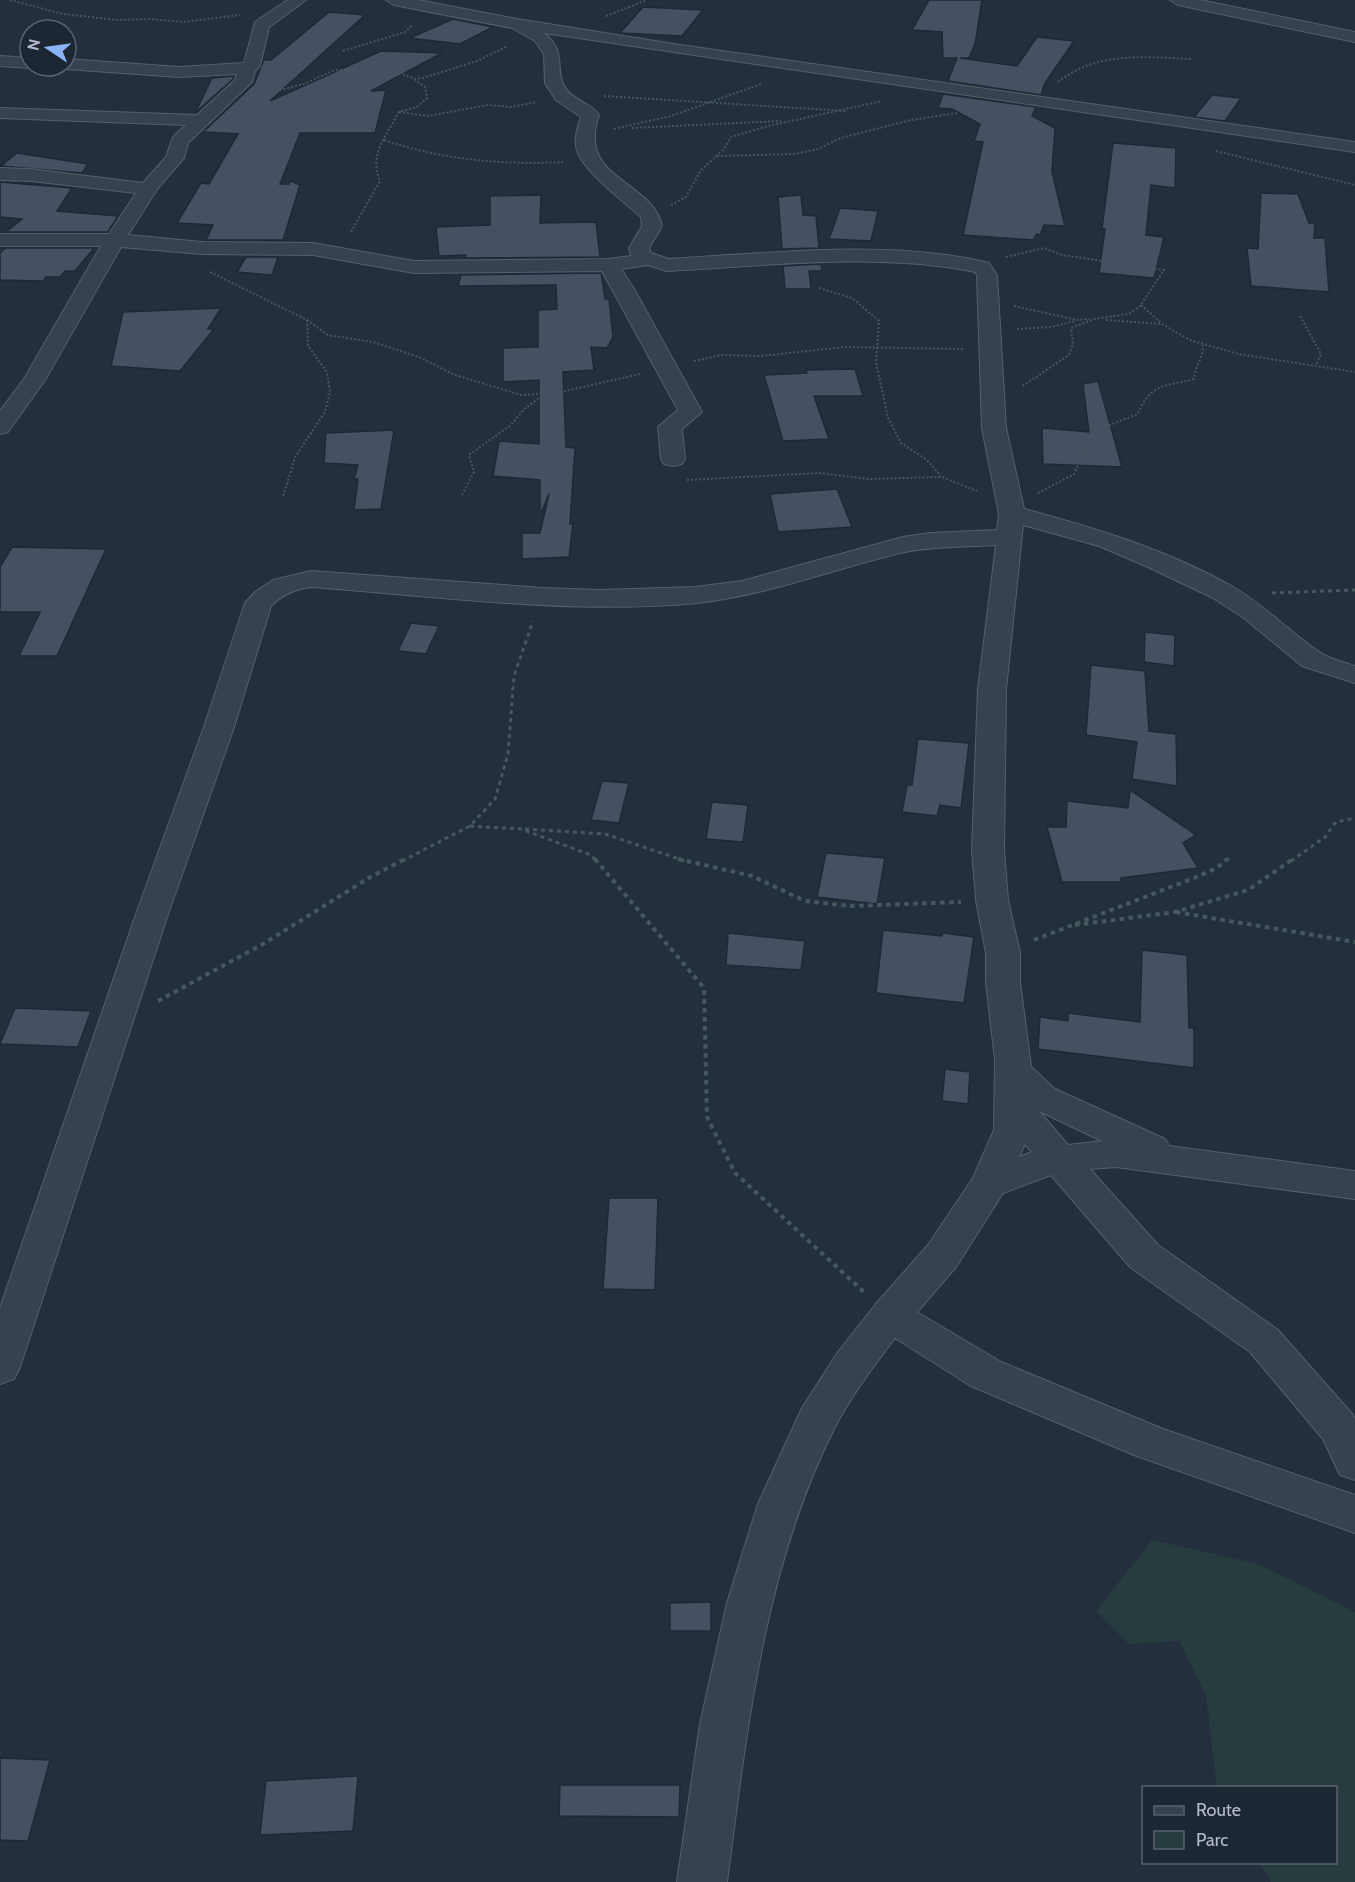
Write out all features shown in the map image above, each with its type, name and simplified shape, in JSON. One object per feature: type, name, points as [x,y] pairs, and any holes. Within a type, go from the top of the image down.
[{"type":"street","points":[[78,65],[178,72],[227,71],[247,68],[252,66],[261,25],[298,0]]},
{"type":"street","points":[[394,0],[456,10],[518,24],[1355,147]]},
{"type":"street","points":[[1178,0],[1355,37]]},
{"type":"street","points":[[518,24],[542,40],[552,54],[554,83],[564,97],[590,115],[585,129],[586,152],[605,175],[648,213],[652,226],[639,248],[642,259],[667,265],[811,257],[883,257],[970,264],[982,267],[987,275],[994,428],[1011,526],[991,700],[988,850],[992,900],[1003,953],[1003,982],[1013,1088],[1012,1130],[990,1183],[942,1256],[890,1315],[852,1364],[817,1420],[780,1504],[750,1604],[724,1724],[702,1882]]},
{"type":"street","points":[[0,62],[18,63]]},
{"type":"street","points":[[0,427],[34,380],[115,240],[148,189],[175,158],[179,141],[243,81],[247,68]]},
{"type":"street","points":[[0,113],[200,120]]},
{"type":"street","points":[[0,174],[31,175],[148,189]]},
{"type":"street","points":[[0,240],[115,240],[166,245],[327,250],[414,267],[608,265],[649,259]]},
{"type":"street","points":[[608,265],[624,288],[690,412],[670,427],[673,459]]},
{"type":"street","points":[[0,1367],[114,1026],[219,727],[258,603],[268,592],[288,582],[311,579],[543,596],[612,598],[695,595],[765,584],[903,545],[1011,526],[1059,525],[1108,541],[1222,592],[1254,612],[1312,660],[1355,675]]},
{"type":"street","points":[[1013,1088],[1061,1159],[1144,1256],[1264,1341],[1338,1427],[1355,1462]]},
{"type":"street","points":[[1013,1088],[1042,1098],[1178,1161]]},
{"type":"street","points":[[990,1183],[1051,1160],[1116,1153],[1355,1185]]},
{"type":"street","points":[[890,1315],[986,1374],[1149,1442],[1355,1514]]},
{"type":"path","points":[[10,0],[63,14],[117,20],[150,19],[183,22],[210,17],[277,13]]},
{"type":"path","points":[[343,51],[383,40],[405,32],[414,23],[456,10]]},
{"type":"path","points":[[415,79],[477,61],[505,46],[542,40]]},
{"type":"path","points":[[1056,85],[1065,75],[1095,62],[1138,58],[1192,59]]},
{"type":"path","points":[[228,97],[282,90],[335,70],[391,69],[423,83],[428,90],[428,98],[417,107],[399,112],[376,151],[373,162],[380,181],[347,241],[327,250]]},
{"type":"path","points":[[585,140],[707,103],[767,81]]},
{"type":"path","points":[[648,213],[682,202],[691,194],[705,165],[727,149],[731,137],[759,127],[846,111],[935,87]]},
{"type":"path","points":[[399,112],[428,116],[488,105],[511,107],[564,97],[638,97],[846,111]]},
{"type":"path","points":[[717,156],[795,154],[818,149],[841,138],[911,120],[960,112]]},
{"type":"path","points":[[590,115],[616,130],[646,126],[795,120]]},
{"type":"path","points":[[384,140],[418,152],[484,164],[534,164],[593,160]]},
{"type":"path","points":[[166,245],[214,274],[307,320],[328,335],[373,342],[419,357],[455,375],[521,395],[547,393],[722,355],[761,356],[845,347],[968,348],[990,338],[1077,320],[1129,314],[1141,305],[1164,270],[1062,255],[1044,248],[970,264]]},
{"type":"path","points":[[819,288],[844,293],[860,302],[879,321],[876,363],[888,418],[901,443],[927,460],[942,477]]},
{"type":"path","points":[[988,299],[1077,320]]},
{"type":"path","points":[[1141,305],[1161,324],[1203,345],[1238,354],[1355,372]]},
{"type":"path","points":[[1300,316],[1321,354],[1316,365]]},
{"type":"path","points":[[993,402],[1023,386],[1069,355],[1073,344],[1071,328],[1094,319],[1161,324]]},
{"type":"path","points":[[283,497],[295,457],[325,412],[330,392],[327,372],[308,346],[307,320]]},
{"type":"path","points":[[673,459],[675,481],[819,473],[868,479],[942,477],[977,492],[1011,526],[1024,503],[1074,474],[1094,431],[1138,414],[1143,397],[1156,387],[1180,384],[1194,379],[1194,369],[1203,358],[1203,345]]},
{"type":"path","points":[[462,495],[474,472],[469,455],[511,425],[524,409],[547,393]]},
{"type":"path","points":[[1222,592],[1267,594],[1355,590]]},
{"type":"path","points":[[114,1026],[263,944],[372,876],[470,826],[495,799],[508,754],[514,676],[543,596]]},
{"type":"path","points":[[1075,925],[1175,912],[1248,890],[1325,837],[1336,822],[1355,818]]},
{"type":"path","points":[[470,826],[605,834],[673,858],[752,876],[806,901],[851,906],[992,900]]},
{"type":"path","points":[[521,828],[591,855],[704,988],[707,1117],[735,1173],[890,1315]]},
{"type":"path","points":[[1003,953],[1194,878],[1217,868],[1230,857]]},
{"type":"path","points":[[1175,912],[1355,942]]},
{"type":"green space","points":[[1152,1540],[1258,1564],[1355,1612],[1355,1882],[1271,1882],[1260,1864],[1337,1864],[1337,1786],[1217,1786],[1206,1696],[1179,1641],[1129,1644],[1096,1611]]},
{"type":"building","points":[[929,0],[982,0],[975,44],[969,58],[960,58],[1017,66],[1037,37],[1074,41],[1045,83],[1041,95],[948,81],[957,58],[943,58],[942,32],[912,30]]},
{"type":"building","points":[[643,7],[703,10],[682,36],[620,33]]},
{"type":"building","points":[[329,12],[365,15],[270,101],[381,51],[442,53],[371,91],[386,90],[375,133],[300,133],[280,184],[289,184],[291,181],[300,185],[283,240],[206,240],[213,225],[177,223],[201,183],[209,184],[238,134],[203,132],[254,84],[264,60],[271,60]]},
{"type":"building","points":[[453,19],[493,27],[460,44],[410,38]]},
{"type":"building","points":[[234,76],[233,79],[195,113],[212,78]]},
{"type":"building","points":[[943,94],[1036,107],[1032,116],[1055,128],[1052,172],[1065,226],[1044,225],[1040,235],[1037,234],[1033,240],[963,235],[983,142],[974,141],[980,124],[952,109],[938,108]]},
{"type":"building","points":[[1212,95],[1241,98],[1225,121],[1194,117]]},
{"type":"building","points":[[1113,143],[1176,148],[1175,188],[1151,185],[1146,235],[1164,237],[1154,278],[1099,273]]},
{"type":"building","points":[[17,153],[88,164],[82,173],[1,166]]},
{"type":"building","points":[[0,182],[72,188],[57,211],[118,216],[108,232],[6,232],[22,219],[0,217]]},
{"type":"building","points":[[1261,193],[1298,194],[1309,223],[1315,223],[1314,238],[1325,238],[1329,292],[1251,286],[1247,248],[1258,249]]},
{"type":"building","points":[[541,195],[540,223],[596,222],[600,257],[465,258],[466,255],[439,256],[436,227],[490,225],[490,196]]},
{"type":"building","points":[[801,195],[803,215],[816,216],[819,248],[782,249],[778,197]]},
{"type":"building","points":[[840,208],[878,211],[871,241],[829,239]]},
{"type":"building","points":[[5,248],[94,248],[75,271],[65,271],[60,277],[46,277],[43,281],[0,280],[0,253]]},
{"type":"building","points":[[246,257],[278,257],[272,275],[237,272]]},
{"type":"building","points":[[821,264],[822,271],[809,271],[811,289],[785,289],[783,266]]},
{"type":"building","points":[[601,273],[605,299],[609,299],[613,337],[607,348],[591,347],[594,370],[563,372],[566,447],[575,448],[570,524],[573,524],[569,557],[522,559],[522,533],[540,533],[549,494],[540,511],[540,480],[493,476],[499,441],[539,444],[539,380],[503,382],[503,348],[538,347],[538,310],[557,309],[556,285],[458,286],[461,275]]},
{"type":"building","points":[[221,308],[208,329],[214,329],[180,371],[111,366],[123,312]]},
{"type":"building","points":[[855,369],[863,396],[814,396],[829,439],[783,441],[764,375],[807,373],[806,370]]},
{"type":"building","points":[[1098,381],[1122,467],[1043,464],[1042,428],[1089,432],[1083,384]]},
{"type":"building","points":[[394,430],[381,509],[354,510],[358,479],[354,479],[358,465],[324,463],[326,433]]},
{"type":"building","points":[[837,489],[852,527],[778,532],[770,494]]},
{"type":"building","points":[[12,547],[106,549],[57,656],[19,656],[40,612],[0,612],[0,567]]},
{"type":"building","points":[[411,623],[439,626],[426,654],[398,651]]},
{"type":"building","points":[[1145,632],[1175,635],[1174,666],[1144,662]]},
{"type":"building","points":[[1091,665],[1145,671],[1149,731],[1176,734],[1177,786],[1132,779],[1137,742],[1086,735]]},
{"type":"building","points":[[918,739],[969,743],[961,808],[940,805],[937,816],[902,812],[907,785],[912,785]]},
{"type":"building","points":[[602,781],[629,783],[619,823],[591,820]]},
{"type":"building","points":[[1130,790],[1196,835],[1183,843],[1198,868],[1121,878],[1121,882],[1062,882],[1047,827],[1066,827],[1067,801],[1128,808]]},
{"type":"building","points":[[712,802],[748,805],[743,842],[706,839]]},
{"type":"building","points":[[826,853],[885,858],[877,904],[817,897]]},
{"type":"building","points":[[883,930],[974,937],[964,1003],[876,993]]},
{"type":"building","points":[[728,933],[805,941],[801,970],[726,965]]},
{"type":"building","points":[[1142,950],[1187,955],[1189,1028],[1194,1028],[1194,1068],[1038,1049],[1040,1017],[1068,1021],[1068,1013],[1140,1022]]},
{"type":"building","points":[[15,1008],[91,1011],[78,1047],[0,1044]]},
{"type":"building","points":[[945,1069],[970,1072],[968,1104],[942,1101]]},
{"type":"building","points":[[609,1198],[658,1198],[655,1290],[603,1289]]},
{"type":"building","points":[[711,1602],[711,1631],[670,1631],[670,1603]]},
{"type":"building","points":[[0,1758],[50,1760],[28,1841],[0,1840]]},
{"type":"building","points":[[358,1776],[353,1831],[260,1835],[266,1781]]},
{"type":"building","points":[[560,1785],[680,1785],[679,1817],[559,1816]]}]
